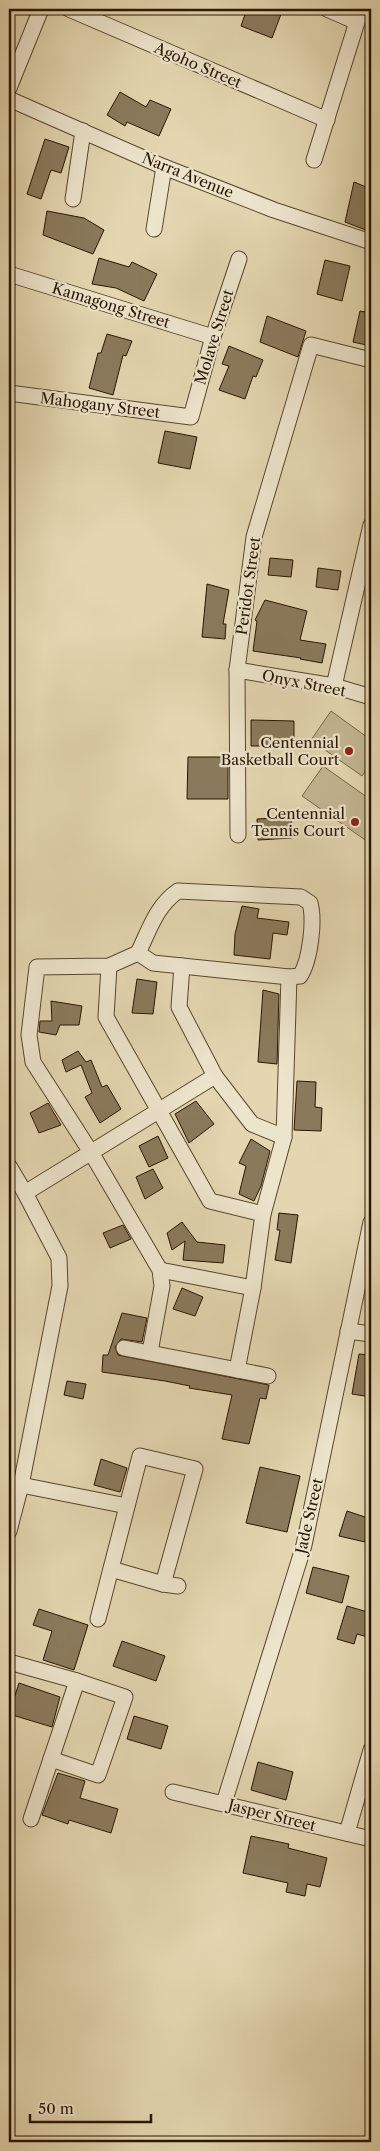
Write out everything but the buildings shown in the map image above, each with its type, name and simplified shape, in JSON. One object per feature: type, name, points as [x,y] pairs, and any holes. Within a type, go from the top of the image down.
[{"type":"street","points":[[9,88],[41,9]]},
{"type":"street","name":"Agoho Street","points":[[69,9],[326,120]]},
{"type":"street","points":[[314,160],[359,15],[327,9]]},
{"type":"street","name":"Narra Avenue","points":[[9,99],[164,167],[274,210],[371,242]]},
{"type":"street","points":[[74,199],[83,131]]},
{"type":"street","points":[[154,229],[164,167]]},
{"type":"street","name":"Molave Street","points":[[191,417],[213,337],[238,258]]},
{"type":"street","name":"Kamagong Street","points":[[9,274],[213,337]]},
{"type":"street","name":"Peridot Street","points":[[238,835],[237,670],[254,537],[311,345],[371,360]]},
{"type":"street","name":"Mahogany Street","points":[[9,393],[191,417]]},
{"type":"street","points":[[334,686],[371,525]]},
{"type":"street","name":"Onyx Street","points":[[237,670],[334,686],[371,697]]},
{"type":"street","points":[[138,953],[153,963],[289,977],[300,976],[306,967],[313,914],[310,903],[301,897],[178,891],[167,899],[158,911],[138,953],[109,966],[38,967],[29,1035],[33,1062],[92,1154],[160,1270],[162,1286],[150,1352]]},
{"type":"street","points":[[109,966],[106,1017],[210,1201],[263,1214]]},
{"type":"street","points":[[182,966],[179,1008],[215,1076],[252,1124],[284,1137]]},
{"type":"street","points":[[237,1370],[253,1288],[263,1214],[284,1137],[289,977]]},
{"type":"street","points":[[26,1193],[92,1154],[215,1076]]},
{"type":"street","points":[[9,1166],[26,1193],[59,1258],[60,1286],[21,1484],[9,1531]]},
{"type":"street","name":"Jade Street","points":[[224,1803],[304,1545],[371,1222]]},
{"type":"street","points":[[160,1270],[253,1288]]},
{"type":"street","points":[[348,1331],[371,1334]]},
{"type":"street","points":[[124,1348],[268,1376]]},
{"type":"street","points":[[98,1619],[140,1456],[195,1469],[170,1585],[111,1569]]},
{"type":"street","points":[[21,1484],[127,1506]]},
{"type":"street","points":[[9,1662],[125,1696],[98,1775],[51,1759]]},
{"type":"street","points":[[31,1819],[77,1681]]},
{"type":"street","points":[[347,1833],[371,1750]]},
{"type":"street","name":"Jasper Street","points":[[173,1792],[371,1839]]},
{"type":"shaded area","name":"Centennial Basketball Court","points":[[331,711],[371,740],[371,763],[362,776],[311,740]]},
{"type":"shaded area","name":"Centennial Tennis Court","points":[[323,766],[371,800],[371,844],[302,796]]},
{"type":"place","name":"Centennial Basketball Court","points":[[349,751]]},
{"type":"place","name":"Centennial Tennis Court","points":[[355,822]]}]
